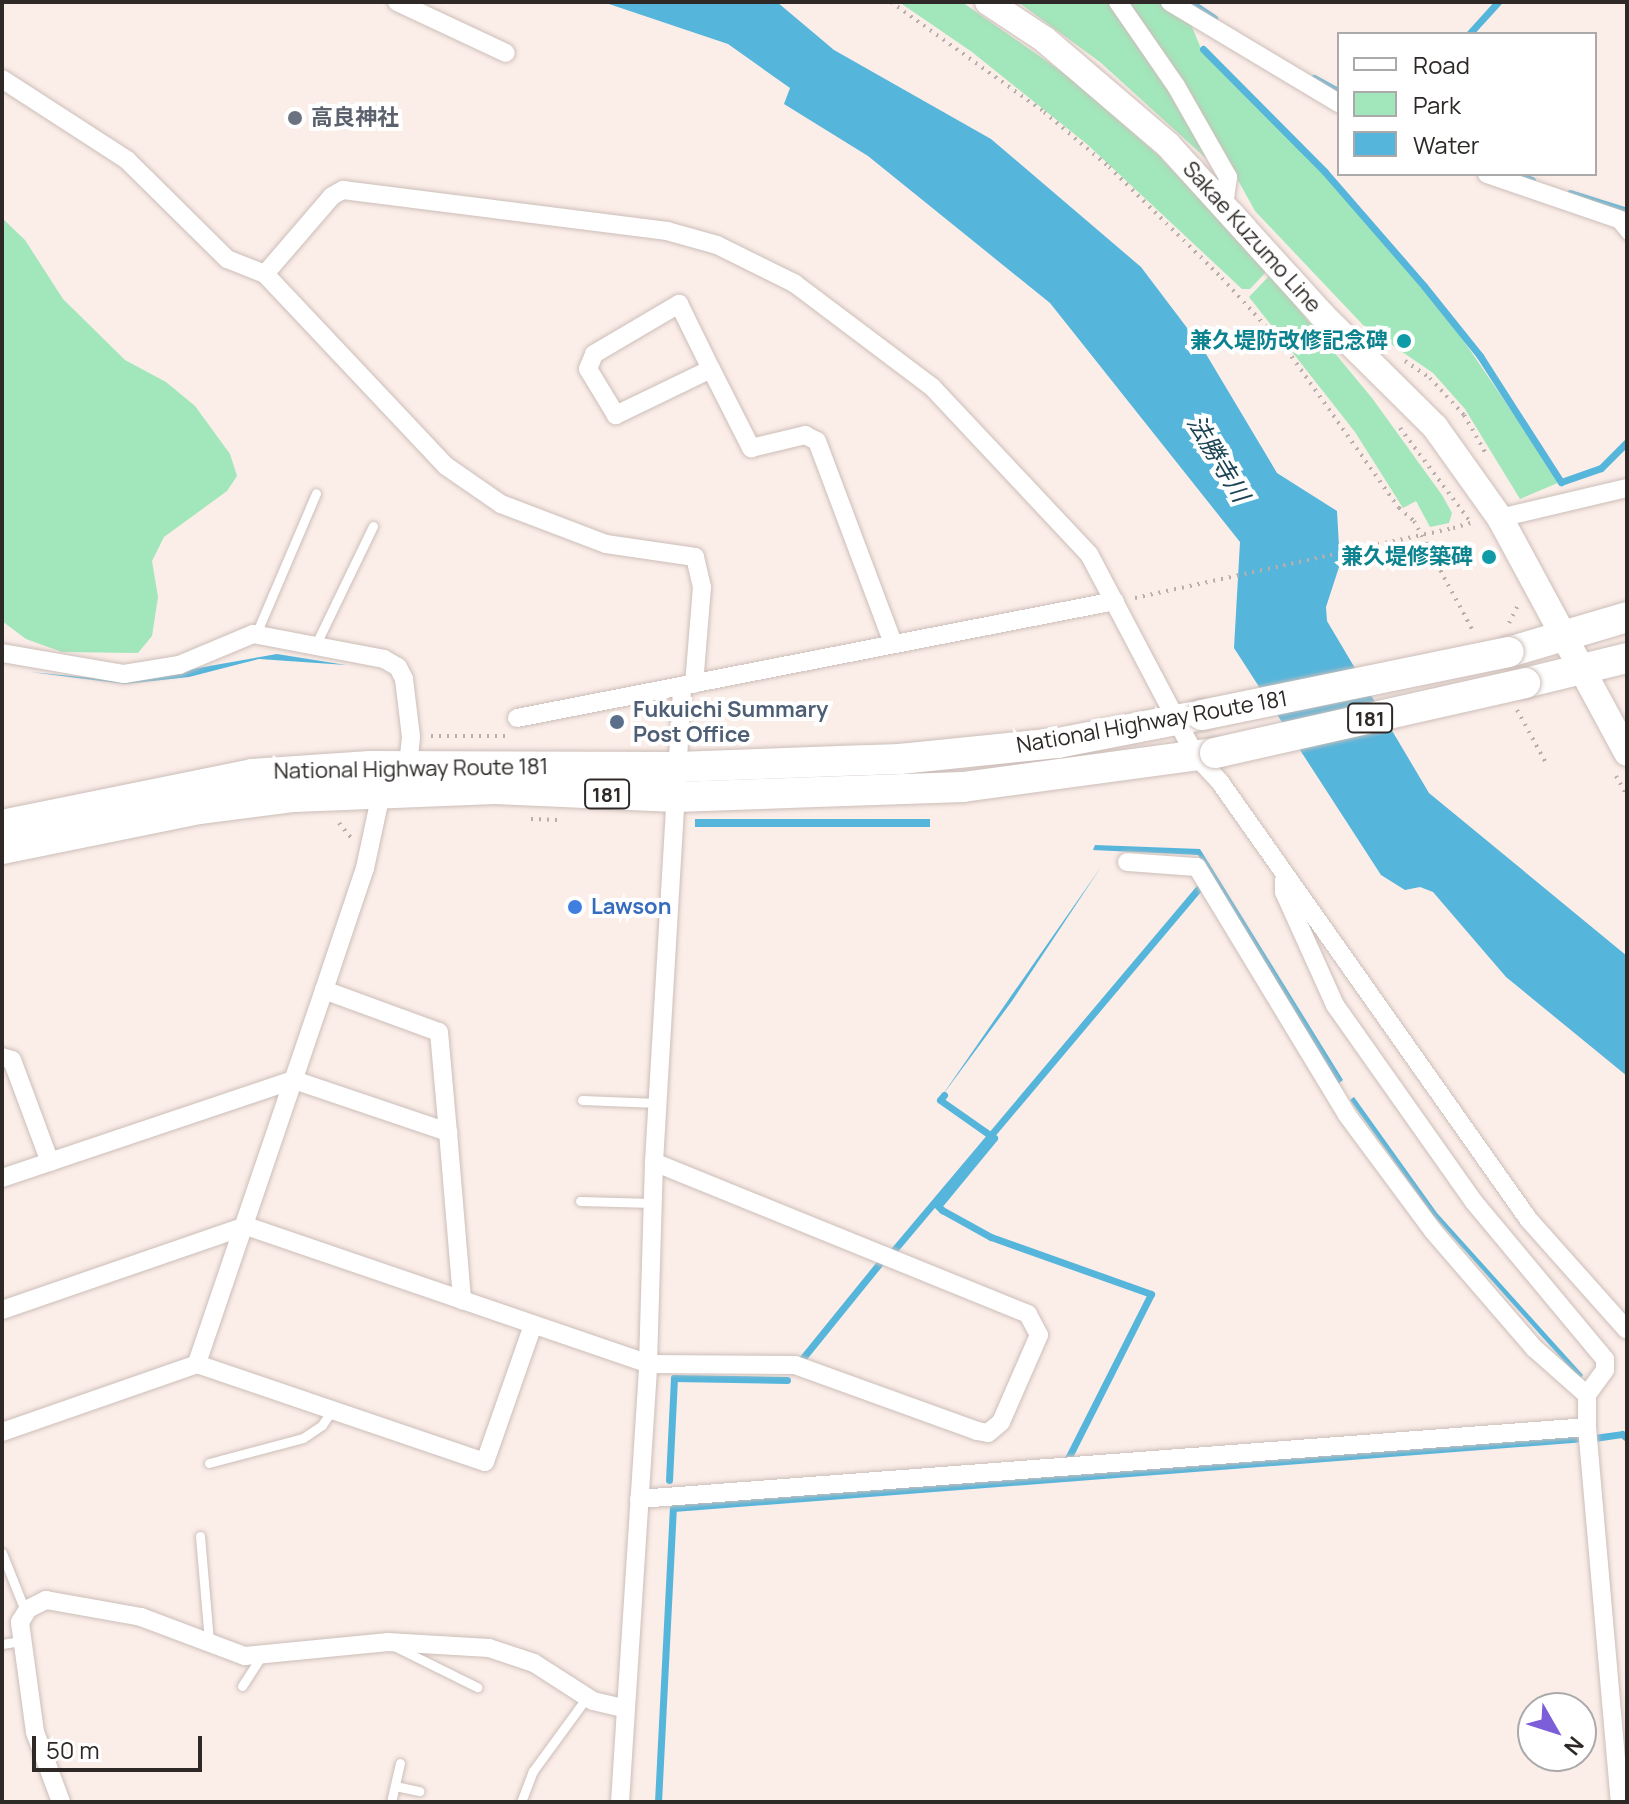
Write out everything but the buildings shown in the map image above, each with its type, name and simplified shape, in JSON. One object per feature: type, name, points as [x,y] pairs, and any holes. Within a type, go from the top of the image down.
[{"type":"highway","name":"National Highway Route 181","points":[[2,825],[252,774],[404,767],[678,767],[900,759],[1058,743],[1188,718],[1507,640],[1560,634],[1627,617]]},
{"type":"highway","name":"National Highway Route 181","points":[[2,849],[199,809],[294,797],[495,789],[676,797],[963,787],[1205,754],[1517,689],[1627,658]]},
{"type":"main road","name":"Sakae Kuzumo Line","points":[[988,2],[1113,95],[1224,206],[1321,314],[1435,427],[1490,524],[1581,670],[1620,760]]},
{"type":"street","points":[[397,2],[506,53]]},
{"type":"street","points":[[1118,2],[1176,86],[1228,177],[1224,206]]},
{"type":"street","points":[[1170,2],[1337,102]]},
{"type":"street","points":[[2,79],[127,160],[227,259],[265,274],[446,466],[501,504],[606,544],[695,557],[702,587],[678,767],[654,1162],[648,1364],[620,1802]]},
{"type":"street","points":[[1493,176],[1620,221]]},
{"type":"street","points":[[265,274],[332,196],[343,190],[631,226],[717,245],[794,283],[932,387],[1089,554],[1188,718],[1211,770],[1520,1208],[1627,1330]]},
{"type":"street","points":[[711,369],[616,415],[588,369],[594,354],[679,304],[751,448],[805,435],[817,441],[892,641]]},
{"type":"street","points":[[1490,524],[1627,488]]},
{"type":"street","points":[[517,718],[688,686],[892,641],[1115,601]]},
{"type":"street","points":[[2,653],[124,674],[179,665],[256,634],[384,659],[401,672],[411,737],[404,767],[376,794],[376,824],[365,868],[197,1364]]},
{"type":"street","points":[[1127,862],[1197,867],[1347,1115],[1433,1231],[1524,1337],[1587,1395]]},
{"type":"street","points":[[1284,874],[1284,892],[1335,1005],[1474,1202],[1600,1350],[1605,1370],[1587,1395],[1587,1427],[1620,1802]]},
{"type":"street","points":[[324,990],[439,1032],[462,1300]]},
{"type":"street","points":[[2,1057],[12,1060],[50,1162]]},
{"type":"street","points":[[2,1178],[294,1080],[448,1132]]},
{"type":"street","points":[[2,1310],[246,1226],[648,1364],[795,1365],[988,1433],[1001,1422],[1039,1335],[1028,1314],[654,1162]]},
{"type":"street","points":[[2,1432],[197,1364],[485,1462],[533,1325]]},
{"type":"street","points":[[639,1499],[1587,1427]]},
{"type":"street","points":[[61,1802],[35,1732],[20,1622],[26,1613],[46,1600],[141,1617],[261,1657],[388,1642],[510,1652],[587,1697],[624,1708]]},
{"type":"lane","points":[[1620,221],[1627,235]]},
{"type":"lane","points":[[256,634],[316,493]]},
{"type":"lane","points":[[316,644],[373,526]]},
{"type":"lane","points":[[582,1100],[657,1103]]},
{"type":"lane","points":[[580,1201],[653,1203]]},
{"type":"lane","points":[[209,1463],[303,1438],[322,1425],[332,1410]]},
{"type":"lane","points":[[200,1536],[209,1642]]},
{"type":"lane","points":[[2,1553],[26,1613]]},
{"type":"lane","points":[[2,1644],[23,1641]]},
{"type":"lane","points":[[388,1642],[477,1687]]},
{"type":"lane","points":[[242,1686],[261,1657]]},
{"type":"lane","points":[[521,1802],[533,1771],[587,1697]]},
{"type":"lane","points":[[391,1802],[400,1763]]},
{"type":"lane","points":[[395,1786],[419,1791]]},
{"type":"path","points":[[891,2],[1044,112],[1109,167],[1222,278],[1287,350],[1399,508],[1414,521],[1479,641]]},
{"type":"path","points":[[1395,422],[1471,523]]},
{"type":"path","points":[[1135,598],[1471,523],[1490,524]]},
{"type":"path","points":[[1507,640],[1519,604],[1516,596]]},
{"type":"path","points":[[1517,689],[1546,763]]},
{"type":"path","points":[[1620,760],[1627,796]]},
{"type":"path","points":[[527,818],[570,820]]},
{"type":"green space","points":[[899,2],[962,2],[1065,74],[1158,155],[1267,271],[1250,289],[1242,289],[1088,145],[972,52]]},
{"type":"green space","points":[[1018,2],[1111,2],[1169,85],[1210,162],[1100,62]]},
{"type":"green space","points":[[1124,2],[1160,2],[1190,22],[1202,51],[1330,180],[1446,315],[1560,482],[1520,499],[1465,409],[1433,373],[1363,325],[1255,211],[1213,135]]},
{"type":"green space","points":[[2,218],[25,240],[63,299],[125,360],[166,382],[195,406],[230,454],[237,476],[227,491],[164,537],[152,561],[158,597],[152,636],[138,653],[62,652],[26,639],[2,621]]},
{"type":"green space","points":[[1270,275],[1372,398],[1442,495],[1452,513],[1449,523],[1430,527],[1416,501],[1403,508],[1355,432],[1249,297]]},
{"type":"water","name":"法勝寺川","points":[[603,2],[777,2],[834,50],[991,139],[1141,267],[1203,349],[1277,473],[1337,511],[1340,564],[1326,607],[1327,621],[1429,793],[1627,956],[1627,1076],[1506,977],[1433,892],[1420,887],[1405,890],[1381,875],[1234,648],[1240,542],[1050,303],[868,156],[784,104],[790,88],[728,44]]},
{"type":"water","points":[[277,654],[346,665],[259,659],[189,677],[125,684],[30,672],[125,681]]},
{"type":"water","points":[[695,819],[930,819],[930,827],[695,827]]},
{"type":"water","points":[[1095,845],[1200,849],[1343,1080],[1338,1084],[1198,855],[1093,850]]},
{"type":"water","points":[[1101,867],[1012,1001],[939,1100],[1009,999]]},
{"type":"water","points":[[1354,1097],[1437,1213],[1583,1375],[1580,1379],[1433,1215],[1350,1100]]},
{"type":"waterway","points":[[1190,2],[1214,18]]},
{"type":"waterway","points":[[1471,32],[1498,2]]},
{"type":"waterway","points":[[1203,49],[1325,172],[1424,286],[1480,356],[1561,482],[1601,468],[1627,442]]},
{"type":"waterway","points":[[1314,78],[1337,91]]},
{"type":"waterway","points":[[1521,176],[1532,180]]},
{"type":"waterway","points":[[1570,193],[1627,211]]},
{"type":"waterway","points":[[894,1250],[1200,887]]},
{"type":"waterway","points":[[944,1095],[940,1100],[994,1138],[938,1206],[942,1210],[991,1237],[1151,1294],[1066,1462]]},
{"type":"waterway","points":[[802,1359],[879,1264]]},
{"type":"waterway","points":[[669,1480],[674,1378],[787,1380]]},
{"type":"waterway","points":[[1594,1438],[1622,1434],[1627,1438]]},
{"type":"waterway","points":[[658,1802],[673,1508],[1584,1438]]},
{"type":"place","name":"高良神社","points":[[295,118]]},
{"type":"place","name":"兼久堤防改修記念碑","points":[[1404,341]]},
{"type":"place","name":"兼久堤修築碑","points":[[1489,557]]},
{"type":"place","name":"Fukuichi Summary Post Office","points":[[617,722]]},
{"type":"place","name":"Lawson","points":[[575,907]]}]
